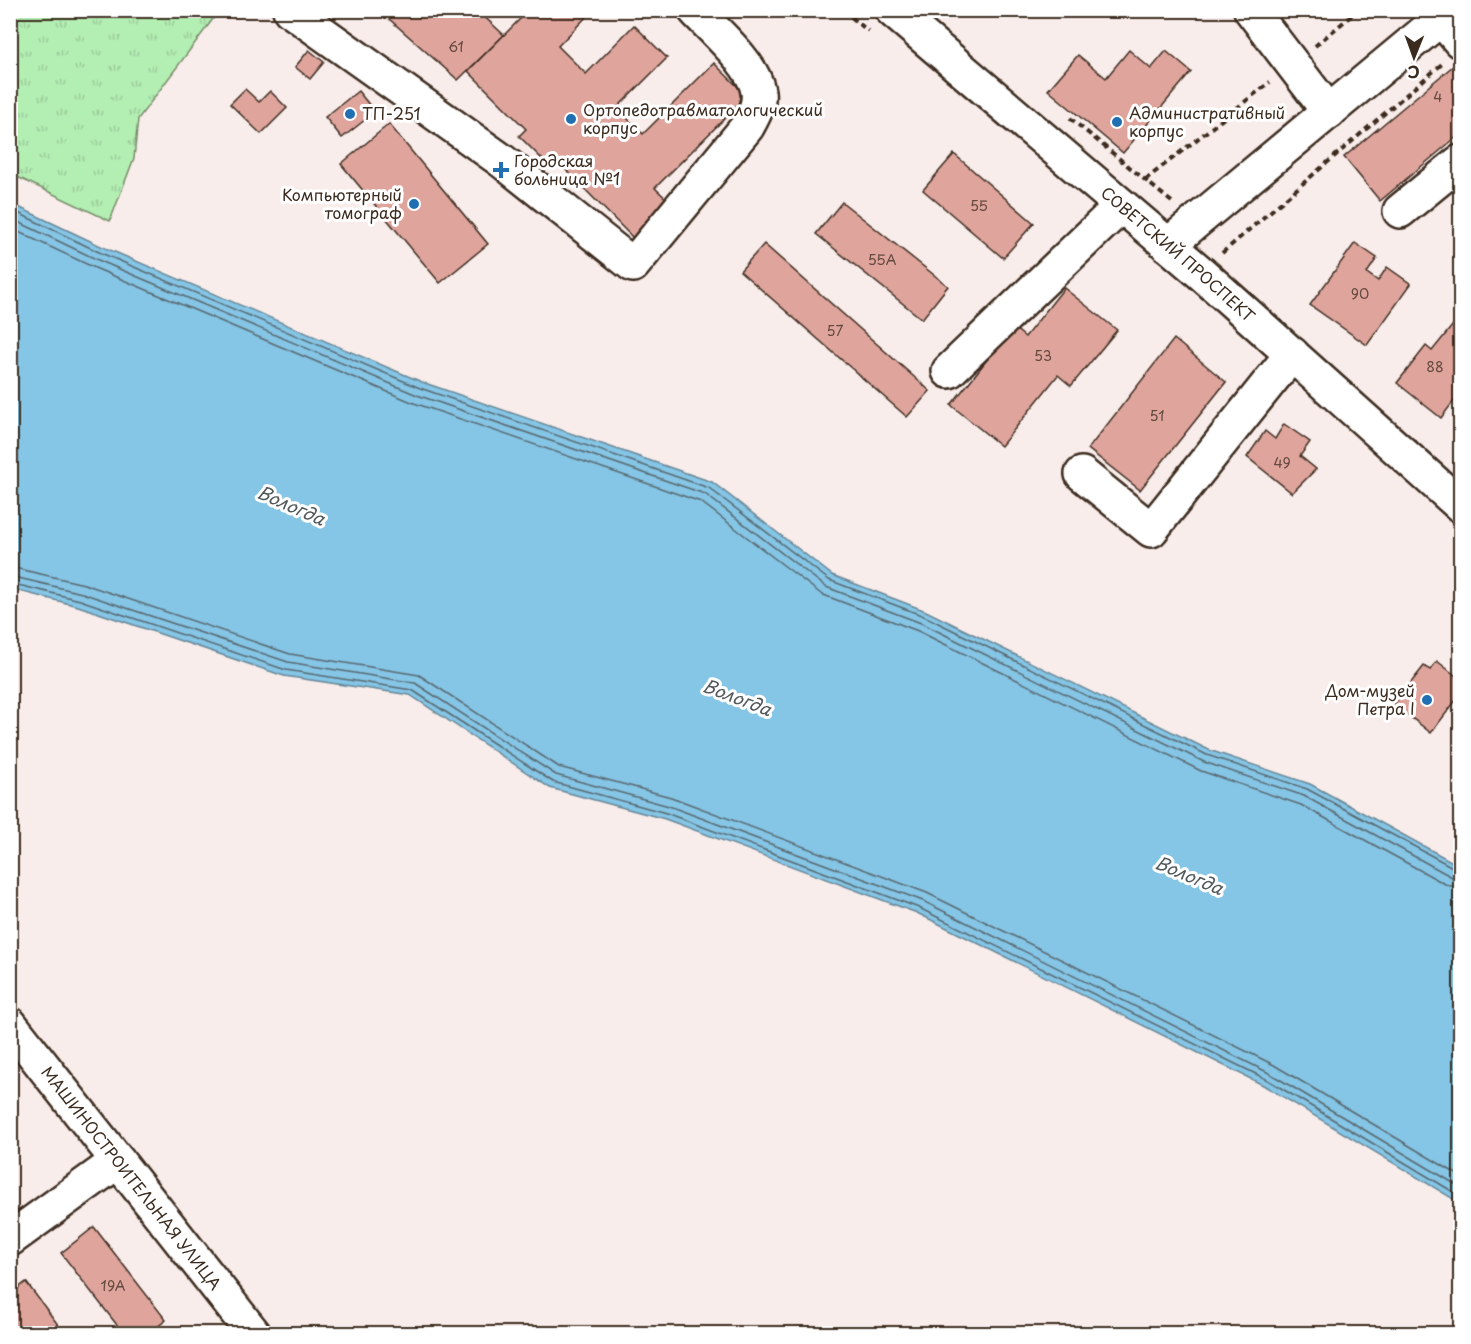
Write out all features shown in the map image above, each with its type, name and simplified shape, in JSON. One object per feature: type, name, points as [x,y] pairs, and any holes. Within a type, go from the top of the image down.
[{"type":"street","points":[[290,10],[501,160],[633,265],[747,127],[757,109],[758,91],[749,71],[695,10]]},
{"type":"street","name":"СОВЕТСКИЙ ПРОСПЕКТ","points":[[892,10],[1201,273],[1461,505]]},
{"type":"street","points":[[1251,10],[1329,112]]},
{"type":"street","points":[[1168,245],[1329,112],[1449,33]]},
{"type":"street","points":[[1400,212],[1461,162]]},
{"type":"street","points":[[949,371],[1121,206]]},
{"type":"street","points":[[1082,474],[1151,530],[1292,354]]},
{"type":"street","name":"МАШИНОСТРОИТЕЛЬНАЯ УЛИЦА","points":[[10,1024],[254,1334]]},
{"type":"street","points":[[12,1234],[118,1161]]},
{"type":"path","points":[[1145,180],[1358,10]]},
{"type":"path","points":[[1201,273],[1449,33]]},
{"type":"green space","points":[[10,11],[219,11],[138,119],[134,158],[110,221],[11,174]]},
{"type":"water","name":"Вологда","points":[[10,203],[103,247],[422,382],[712,482],[832,575],[926,611],[1209,750],[1310,784],[1460,866],[1460,1203],[1263,1085],[917,913],[665,819],[550,788],[410,695],[284,676],[78,606],[11,589]]},
{"type":"building","points":[[379,10],[477,10],[504,35],[458,80]]},
{"type":"building","name":"Ортопедотравматологический корпус","points":[[529,10],[593,10],[558,46],[586,74],[634,25],[667,58],[617,108],[643,134],[714,63],[747,96],[655,188],[674,206],[637,242],[556,160],[549,166],[519,136],[526,129],[468,71]]},
{"type":"building","points":[[309,50],[324,62],[310,79],[295,67]]},
{"type":"building","name":"Административный корпус","points":[[1129,50],[1151,69],[1166,51],[1191,72],[1123,153],[1048,90],[1078,55],[1106,78]]},
{"type":"building","points":[[1460,60],[1460,134],[1380,201],[1344,157]]},
{"type":"building","points":[[245,89],[259,102],[270,91],[287,108],[261,134],[230,104]]},
{"type":"building","name":"ТП-251","points":[[358,91],[375,112],[342,138],[325,117]]},
{"type":"building","name":"Компьютерный томограф","points":[[389,124],[488,244],[440,283],[341,164]]},
{"type":"building","points":[[954,154],[1034,223],[1003,258],[923,190]]},
{"type":"building","points":[[842,202],[948,286],[922,319],[816,234]]},
{"type":"building","points":[[1355,243],[1377,258],[1367,273],[1378,281],[1387,267],[1411,284],[1367,345],[1310,305]]},
{"type":"building","points":[[764,244],[930,391],[907,417],[740,271]]},
{"type":"building","points":[[1064,288],[1117,330],[1071,386],[1058,375],[1001,446],[951,405],[1013,327],[1025,337]]},
{"type":"building","points":[[1457,320],[1460,324],[1460,393],[1441,418],[1397,383],[1426,346],[1432,351]]},
{"type":"building","points":[[1174,339],[1226,382],[1140,490],[1088,449]]},
{"type":"building","points":[[1284,424],[1310,442],[1300,456],[1316,469],[1292,493],[1247,457],[1265,431],[1275,439]]},
{"type":"building","name":"Дом-музей Петра I","points":[[1437,661],[1460,679],[1460,695],[1431,733],[1394,704],[1424,666],[1430,670]]},
{"type":"building","points":[[94,1227],[166,1320],[148,1334],[124,1334],[61,1253]]},
{"type":"building","points":[[26,1282],[65,1334],[10,1334],[10,1294]]},
{"type":"place","name":"ТП-251","points":[[350,114]]},
{"type":"place","name":"Ортопедотравматологический корпус","points":[[571,119]]},
{"type":"place","name":"Административный корпус","points":[[1117,122]]},
{"type":"place","name":"Городская больница №1","points":[[501,170]]},
{"type":"place","name":"Компьютерный томограф","points":[[414,204]]},
{"type":"place","name":"Дом-музей Петра I","points":[[1427,700]]}]
